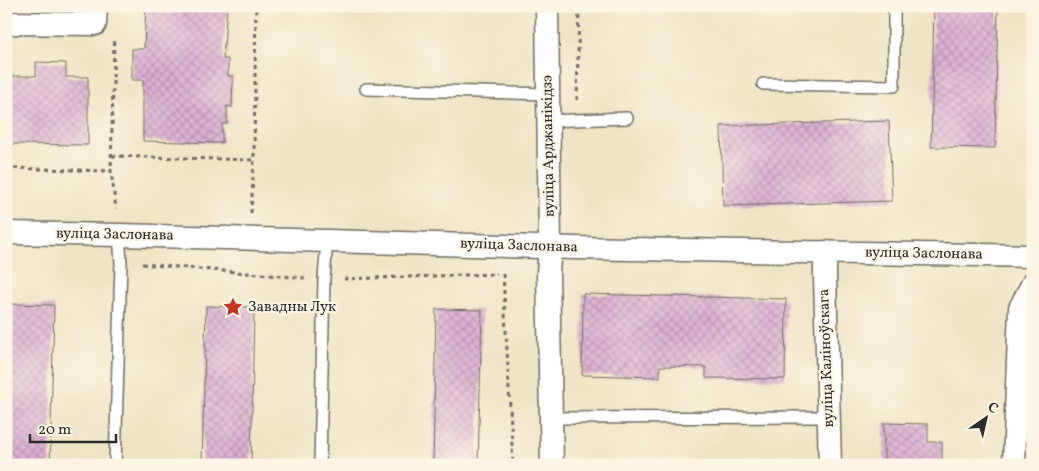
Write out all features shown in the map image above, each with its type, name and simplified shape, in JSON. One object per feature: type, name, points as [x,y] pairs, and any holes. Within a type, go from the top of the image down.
[{"type":"street","name":"вуліца Арджанікідзэ","points":[[547,6],[550,247],[548,273],[552,465]]},
{"type":"street","points":[[6,23],[95,15]]},
{"type":"street","name":"вуліца Заслонава","points":[[6,233],[550,247],[1033,256]]},
{"type":"street","name":"вуліца Каліноўскага","points":[[825,252],[830,465]]},
{"type":"street","points":[[1014,465],[1020,308],[1033,283]]},
{"type":"lane","points":[[763,84],[894,86],[894,6]]},
{"type":"lane","points":[[366,89],[548,94]]},
{"type":"lane","points":[[548,122],[627,118]]},
{"type":"lane","points":[[115,465],[121,262],[119,235]]},
{"type":"lane","points":[[320,465],[326,241]]},
{"type":"lane","points":[[552,418],[830,417]]},
{"type":"path","points":[[250,238],[254,160],[256,6]]},
{"type":"path","points":[[95,15],[115,27],[111,171],[119,235]]},
{"type":"path","points":[[112,156],[254,160]]},
{"type":"path","points":[[6,168],[111,171]]},
{"type":"path","points":[[121,262],[324,279],[548,273]]},
{"type":"path","points":[[502,274],[513,465]]},
{"type":"building","points":[[146,6],[227,6],[223,59],[228,59],[228,76],[233,76],[232,107],[227,106],[227,124],[222,124],[222,143],[143,141],[143,80],[132,80],[132,49],[144,49]]},
{"type":"building","points":[[934,6],[998,6],[995,148],[931,147]]},
{"type":"building","points":[[36,62],[66,63],[66,77],[88,77],[88,145],[6,144],[6,76],[36,76]]},
{"type":"building","points":[[889,121],[892,201],[723,206],[721,126]]},
{"type":"building","points":[[583,294],[786,299],[785,379],[706,378],[706,367],[660,366],[660,377],[582,375]]},
{"type":"building","points":[[6,304],[54,305],[50,465],[6,465]]},
{"type":"building","points":[[206,306],[254,307],[251,465],[202,465]]},
{"type":"building","points":[[436,309],[482,310],[478,465],[433,465]]},
{"type":"building","points":[[884,423],[928,424],[928,442],[942,442],[942,465],[884,465]]},
{"type":"place","name":"Завадны Лук","points":[[233,307]]}]
